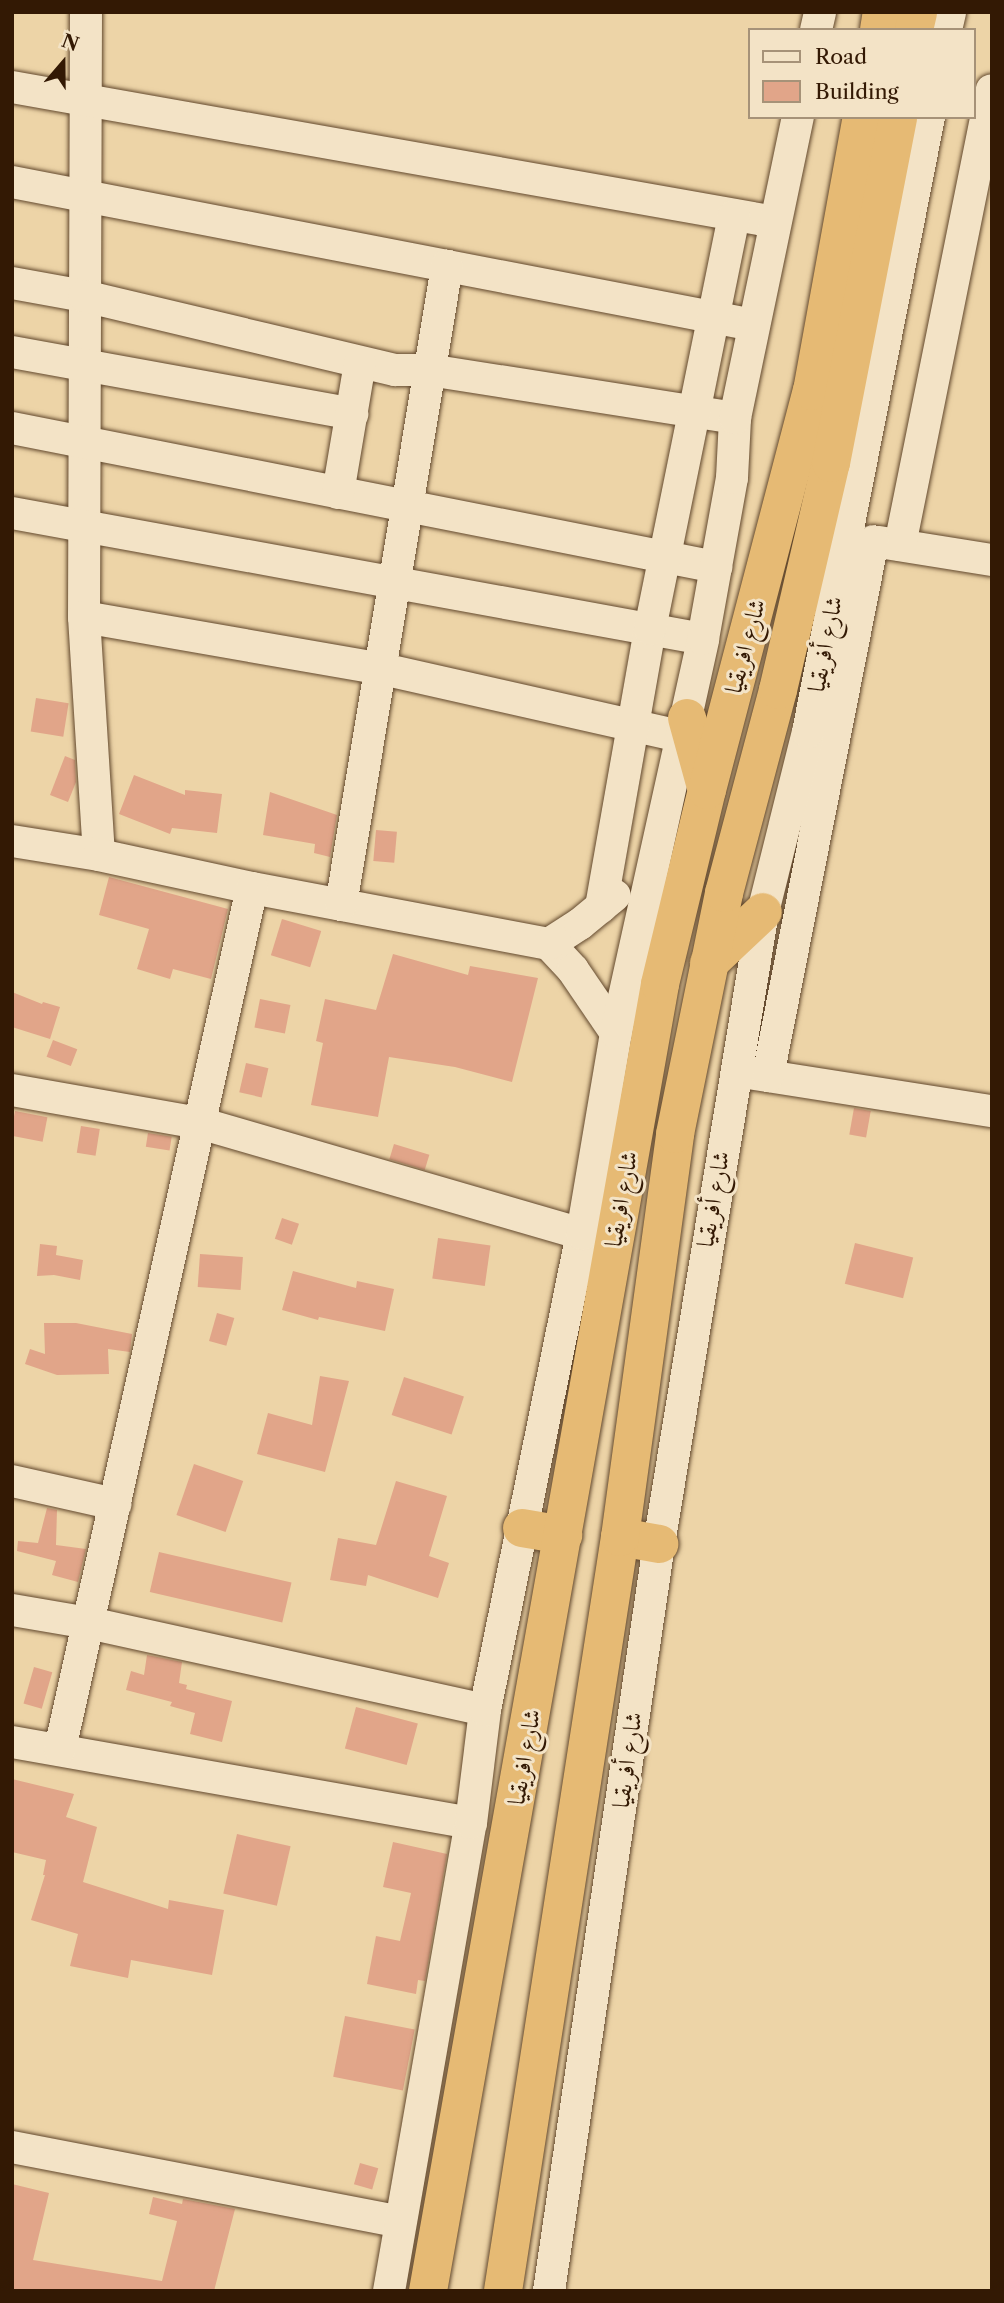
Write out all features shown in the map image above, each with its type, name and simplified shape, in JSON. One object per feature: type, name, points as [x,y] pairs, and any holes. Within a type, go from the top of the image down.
[{"type":"highway","name":"شارع افريقيا","points":[[501,2289],[620,1537],[675,1134],[724,893],[778,690],[831,463],[871,165],[862,119]]},
{"type":"highway","name":"شارع افريقيا","points":[[432,2287],[660,984],[706,790],[871,165],[897,119]]},
{"type":"highway","points":[[685,727],[706,790]]},
{"type":"highway","points":[[709,963],[763,912]]},
{"type":"highway","points":[[522,1528],[564,1535]]},
{"type":"highway","points":[[620,1537],[659,1544]]},
{"type":"street","points":[[86,12],[83,526],[85,617],[99,855]]},
{"type":"street","points":[[12,87],[775,222]]},
{"type":"street","points":[[768,1076],[873,541],[992,90]]},
{"type":"street","points":[[12,283],[84,296],[395,370],[429,370],[735,418],[798,119]]},
{"type":"street","name":"شارع أفريقيا","points":[[549,2291],[659,1544],[763,912],[808,732],[873,541],[929,119]]},
{"type":"street","points":[[12,182],[753,325]]},
{"type":"street","points":[[601,907],[650,629],[734,215]]},
{"type":"street","points":[[341,905],[447,266]]},
{"type":"street","points":[[12,352],[352,414]]},
{"type":"street","points":[[338,493],[360,363]]},
{"type":"street","name":"شارع افريقيا","points":[[389,2291],[471,1824],[485,1710],[582,1234],[616,1033],[703,639],[732,478],[735,418]]},
{"type":"street","points":[[12,428],[716,567]]},
{"type":"street","points":[[12,513],[703,639]]},
{"type":"street","points":[[873,541],[992,560]]},
{"type":"street","points":[[85,617],[382,669],[634,726],[685,727]]},
{"type":"street","points":[[12,841],[99,855],[253,888],[549,944],[573,970],[616,1033]]},
{"type":"street","points":[[549,944],[601,907],[656,861]]},
{"type":"street","points":[[60,1749],[253,888]]},
{"type":"street","points":[[736,1071],[992,1111]]},
{"type":"street","points":[[12,1090],[200,1123],[582,1234]]},
{"type":"street","points":[[12,1481],[114,1504]]},
{"type":"street","points":[[12,1610],[89,1623],[485,1710]]},
{"type":"street","points":[[12,1742],[471,1824]]},
{"type":"street","points":[[12,2147],[400,2222]]},
{"type":"building","points":[[36,698],[69,703],[63,737],[31,732]]},
{"type":"building","points":[[65,756],[75,760],[76,782],[68,802],[50,795]]},
{"type":"building","points":[[134,775],[185,795],[185,790],[222,794],[217,833],[172,828],[170,834],[119,814]]},
{"type":"building","points":[[270,792],[337,815],[330,857],[314,853],[315,844],[263,835]]},
{"type":"building","points":[[376,830],[397,832],[394,863],[373,861]]},
{"type":"building","points":[[109,877],[228,909],[211,979],[173,969],[170,979],[137,969],[149,929],[99,915]]},
{"type":"building","points":[[282,919],[321,931],[310,967],[271,955]]},
{"type":"building","points":[[393,954],[468,975],[470,966],[538,978],[512,1082],[455,1067],[389,1057],[378,1117],[311,1105],[323,1043],[316,1041],[325,999],[376,1010]]},
{"type":"building","points":[[12,992],[42,1004],[43,1002],[60,1007],[50,1039],[12,1027]]},
{"type":"building","points":[[260,999],[290,1005],[285,1033],[254,1027]]},
{"type":"building","points":[[53,1040],[77,1049],[71,1066],[47,1057]]},
{"type":"building","points":[[246,1063],[268,1068],[262,1097],[239,1092]]},
{"type":"building","points":[[854,1108],[871,1111],[866,1138],[849,1135]]},
{"type":"building","points":[[15,1111],[47,1117],[43,1142],[12,1136]]},
{"type":"building","points":[[81,1126],[100,1129],[96,1156],[77,1153]]},
{"type":"building","points":[[148,1133],[172,1137],[170,1151],[146,1147]]},
{"type":"building","points":[[394,1144],[429,1155],[425,1170],[389,1159]]},
{"type":"building","points":[[282,1218],[299,1224],[292,1245],[275,1239]]},
{"type":"building","points":[[438,1238],[490,1245],[485,1286],[432,1279]]},
{"type":"building","points":[[855,1243],[913,1258],[903,1298],[845,1284]]},
{"type":"building","points":[[40,1244],[57,1246],[56,1255],[83,1260],[80,1280],[54,1275],[37,1276]]},
{"type":"building","points":[[200,1254],[243,1257],[241,1290],[198,1287]]},
{"type":"building","points":[[293,1271],[356,1288],[357,1281],[394,1289],[385,1331],[319,1317],[318,1320],[282,1310]]},
{"type":"building","points":[[217,1313],[234,1318],[226,1346],[209,1341]]},
{"type":"building","points":[[44,1323],[76,1323],[132,1334],[130,1352],[108,1349],[109,1374],[57,1375],[25,1364],[30,1349],[45,1354]]},
{"type":"building","points":[[320,1376],[349,1381],[325,1472],[257,1454],[268,1413],[312,1425]]},
{"type":"building","points":[[404,1377],[464,1396],[452,1435],[392,1415]]},
{"type":"building","points":[[194,1464],[243,1481],[226,1532],[176,1515]]},
{"type":"building","points":[[396,1481],[447,1496],[429,1556],[449,1563],[438,1598],[368,1575],[366,1586],[330,1580],[338,1538],[376,1545]]},
{"type":"building","points":[[47,1508],[57,1510],[56,1545],[86,1549],[78,1582],[52,1575],[56,1561],[17,1551],[18,1541],[38,1543]]},
{"type":"building","points":[[159,1552],[292,1583],[282,1623],[150,1592]]},
{"type":"building","points":[[147,1655],[182,1662],[179,1683],[187,1685],[186,1689],[232,1701],[222,1742],[190,1734],[195,1713],[170,1706],[172,1702],[126,1690],[131,1671],[144,1675]]},
{"type":"building","points":[[34,1667],[52,1672],[42,1709],[24,1704]]},
{"type":"building","points":[[356,1707],[418,1724],[407,1765],[345,1749]]},
{"type":"building","points":[[12,1779],[74,1794],[66,1817],[97,1827],[83,1882],[168,1909],[169,1900],[224,1910],[212,1975],[131,1960],[128,1978],[70,1966],[78,1934],[31,1920],[45,1875],[46,1860],[12,1852]]},
{"type":"building","points":[[237,1834],[291,1846],[277,1906],[223,1893]]},
{"type":"building","points":[[393,1842],[447,1854],[425,1981],[418,1980],[416,1994],[367,1984],[376,1936],[400,1941],[411,1893],[383,1887]]},
{"type":"building","points":[[345,2016],[415,2030],[403,2090],[333,2077]]},
{"type":"building","points":[[360,2163],[378,2168],[372,2189],[354,2184]]},
{"type":"building","points":[[12,2184],[49,2193],[33,2260],[162,2281],[177,2221],[149,2214],[153,2197],[182,2204],[183,2199],[235,2209],[214,2291],[12,2291]]}]
